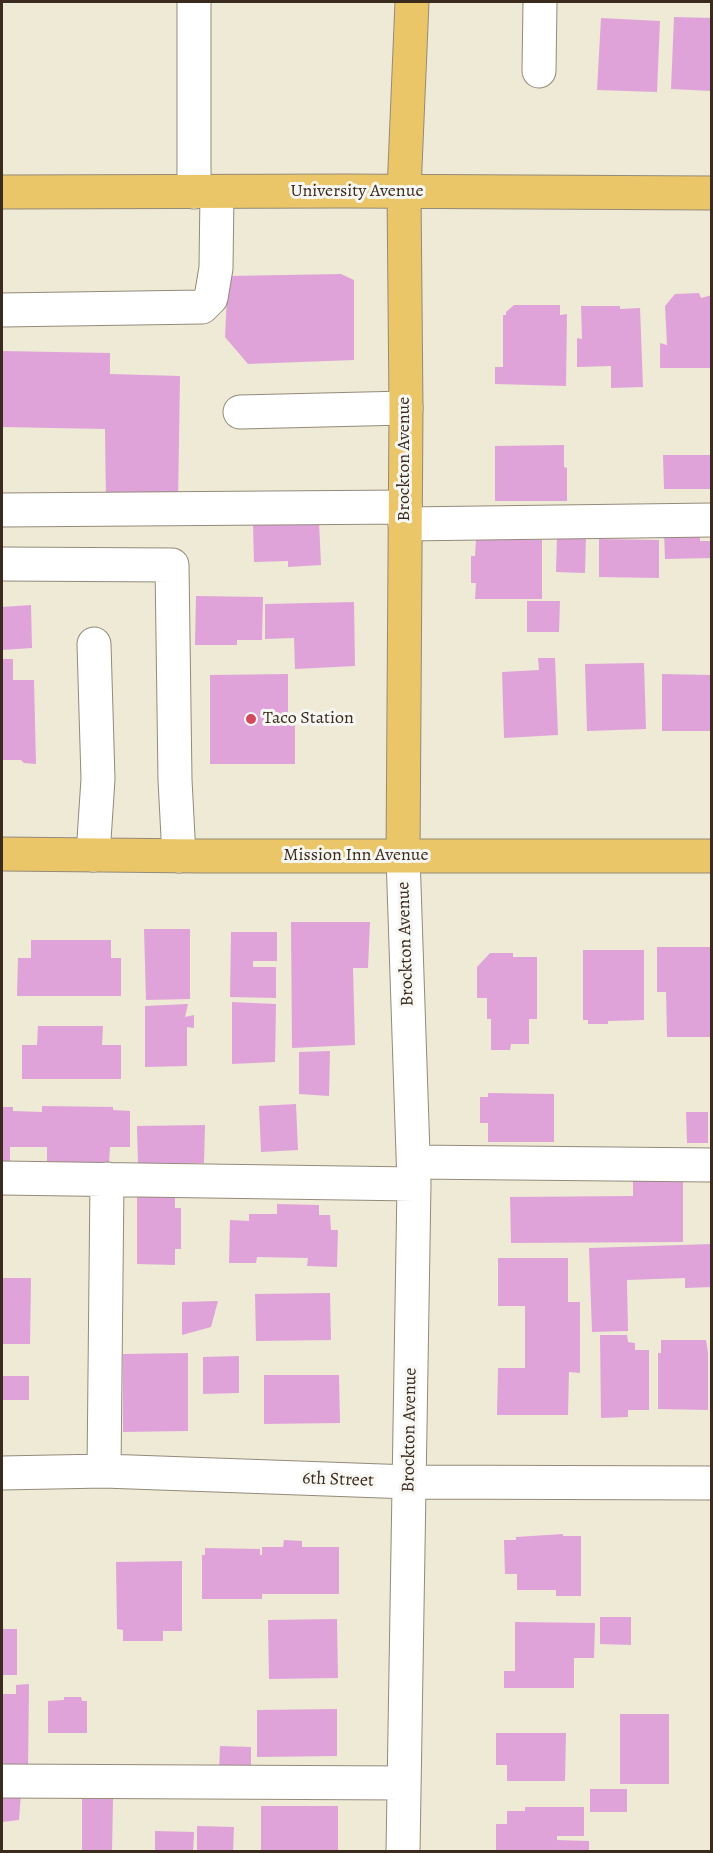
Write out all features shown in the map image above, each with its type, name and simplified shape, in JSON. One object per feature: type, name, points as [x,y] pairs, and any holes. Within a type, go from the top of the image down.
[{"type":"main road","name":"Brockton Avenue","points":[[403,856],[406,408],[404,191],[412,2]]},
{"type":"main road","name":"University Avenue","points":[[2,192],[711,193]]},
{"type":"main road","name":"Mission Inn Avenue","points":[[2,854],[711,856]]},
{"type":"street","points":[[2,310],[202,307],[211,298],[216,268],[206,192],[194,2]]},
{"type":"street","points":[[539,71],[540,2]]},
{"type":"street","points":[[240,412],[406,408]]},
{"type":"street","points":[[2,510],[711,520]]},
{"type":"street","points":[[2,564],[172,565],[175,780],[179,856]]},
{"type":"street","points":[[93,855],[98,779],[94,644]]},
{"type":"street","name":"Brockton Avenue","points":[[403,856],[414,1173],[410,1482],[402,1783],[403,1851]]},
{"type":"street","points":[[2,1178],[107,1179],[711,1165]]},
{"type":"street","points":[[104,1471],[107,1179]]},
{"type":"street","name":"6th Street","points":[[2,1473],[104,1471],[410,1482],[711,1483]]},
{"type":"street","points":[[2,1781],[402,1783]]},
{"type":"building","points":[[674,17],[712,18],[712,91],[671,89]]},
{"type":"building","points":[[601,18],[660,21],[657,92],[597,90]]},
{"type":"building","points":[[341,274],[354,280],[354,360],[248,364],[225,337],[228,276]]},
{"type":"building","points":[[699,293],[701,298],[712,295],[712,368],[660,368],[660,343],[667,345],[665,306],[675,294]]},
{"type":"building","points":[[514,305],[560,305],[560,315],[567,314],[566,386],[495,384],[495,367],[503,367],[503,315],[506,315],[506,312]]},
{"type":"building","points":[[581,306],[640,308],[643,387],[611,388],[611,366],[577,367],[577,338],[582,339]]},
{"type":"building","points":[[2,351],[110,353],[110,374],[180,376],[178,503],[106,505],[105,429],[2,427]]},
{"type":"building","points":[[564,445],[567,501],[495,501],[495,446]]},
{"type":"building","points":[[663,455],[712,455],[712,489],[664,489]]},
{"type":"building","points":[[319,522],[321,565],[288,567],[288,561],[254,562],[253,525]]},
{"type":"building","points":[[700,530],[700,541],[712,541],[712,558],[665,559],[664,531]]},
{"type":"building","points":[[557,535],[586,536],[585,573],[556,572]]},
{"type":"building","points":[[476,539],[542,540],[542,599],[475,599],[476,583],[471,583],[471,556],[475,556]]},
{"type":"building","points":[[599,539],[659,540],[659,578],[599,577]]},
{"type":"building","points":[[196,596],[263,597],[262,640],[237,640],[237,645],[195,645]]},
{"type":"building","points":[[527,601],[560,601],[559,632],[527,632]]},
{"type":"building","points":[[354,602],[355,666],[295,669],[294,638],[265,639],[265,604]]},
{"type":"building","points":[[31,605],[32,648],[2,650],[2,607]]},
{"type":"building","points":[[538,658],[555,658],[558,735],[504,738],[502,672],[539,670]]},
{"type":"building","points":[[2,659],[13,659],[13,680],[34,680],[36,764],[24,763],[21,760],[2,760]]},
{"type":"building","points":[[644,663],[646,729],[587,731],[585,664]]},
{"type":"building","name":"Taco Station","points":[[288,674],[288,717],[295,721],[295,764],[210,764],[210,675]]},
{"type":"building","points":[[662,674],[712,675],[712,731],[662,731]]},
{"type":"building","points":[[291,922],[370,922],[368,968],[353,968],[355,1045],[292,1048]]},
{"type":"building","points":[[144,929],[190,929],[190,999],[146,1000]]},
{"type":"building","points":[[231,932],[277,932],[277,961],[253,961],[253,967],[276,967],[276,998],[230,997]]},
{"type":"building","points":[[31,940],[111,940],[111,958],[121,958],[121,996],[17,996],[18,958],[31,958]]},
{"type":"building","points":[[657,947],[712,947],[712,1037],[667,1037],[666,992],[657,992]]},
{"type":"building","points":[[583,950],[644,950],[644,1020],[588,1024],[588,1020],[583,1020]]},
{"type":"building","points":[[490,953],[513,953],[513,957],[537,957],[537,1019],[529,1019],[529,1044],[511,1044],[510,1050],[491,1050],[491,1019],[487,1019],[487,998],[477,998],[477,967]]},
{"type":"building","points":[[232,1002],[276,1004],[275,1062],[232,1064]]},
{"type":"building","points":[[188,1004],[185,1017],[194,1015],[194,1028],[187,1027],[187,1066],[145,1067],[145,1006]]},
{"type":"building","points":[[38,1026],[103,1026],[102,1045],[121,1045],[121,1079],[22,1079],[22,1045],[37,1045]]},
{"type":"building","points":[[330,1051],[329,1096],[299,1094],[299,1052]]},
{"type":"building","points":[[488,1093],[554,1094],[554,1142],[488,1142],[488,1123],[480,1123],[480,1097],[488,1097]]},
{"type":"building","points":[[296,1104],[298,1150],[261,1152],[259,1106]]},
{"type":"building","points":[[42,1106],[113,1107],[113,1110],[130,1111],[130,1147],[110,1147],[109,1165],[47,1164],[47,1147],[10,1147],[10,1164],[2,1164],[2,1107],[13,1107],[13,1111],[42,1112]]},
{"type":"building","points":[[686,1112],[708,1112],[708,1143],[687,1143]]},
{"type":"building","points":[[205,1125],[204,1163],[138,1164],[137,1126]]},
{"type":"building","points":[[633,1176],[683,1176],[683,1242],[511,1243],[510,1197],[633,1196]]},
{"type":"building","points":[[137,1194],[175,1194],[175,1208],[181,1208],[181,1249],[175,1249],[175,1265],[137,1264]]},
{"type":"building","points":[[277,1204],[319,1205],[319,1215],[330,1215],[331,1230],[338,1230],[337,1267],[307,1266],[308,1258],[257,1257],[256,1263],[229,1263],[230,1220],[249,1221],[249,1214],[277,1214]]},
{"type":"building","points":[[712,1244],[712,1287],[685,1288],[685,1278],[627,1280],[628,1331],[592,1332],[589,1248]]},
{"type":"building","points":[[498,1258],[568,1258],[568,1302],[580,1302],[580,1373],[569,1372],[568,1415],[497,1415],[498,1368],[525,1368],[525,1306],[498,1306]]},
{"type":"building","points":[[2,1278],[31,1278],[30,1344],[2,1344]]},
{"type":"building","points":[[330,1293],[331,1340],[256,1341],[255,1294]]},
{"type":"building","points":[[218,1301],[211,1327],[182,1335],[182,1302]]},
{"type":"building","points":[[600,1335],[627,1335],[628,1342],[635,1343],[635,1350],[649,1350],[649,1410],[628,1410],[628,1417],[601,1418]]},
{"type":"building","points":[[661,1340],[706,1340],[708,1410],[658,1409],[658,1353],[661,1353]]},
{"type":"building","points":[[188,1353],[188,1431],[123,1432],[123,1354]]},
{"type":"building","points":[[239,1356],[239,1393],[203,1394],[203,1357]]},
{"type":"building","points":[[264,1375],[339,1375],[340,1423],[264,1424]]},
{"type":"building","points":[[2,1376],[29,1376],[29,1400],[2,1400]]},
{"type":"building","points":[[563,1534],[563,1536],[581,1536],[581,1596],[556,1596],[556,1590],[517,1590],[517,1574],[505,1574],[504,1540]]},
{"type":"building","points":[[284,1540],[302,1541],[302,1547],[339,1547],[339,1594],[262,1594],[262,1599],[202,1599],[202,1555],[205,1555],[205,1548],[260,1549],[260,1555],[262,1555],[262,1547],[283,1547]]},
{"type":"building","points":[[182,1561],[182,1631],[163,1631],[163,1641],[123,1641],[123,1630],[117,1629],[116,1562]]},
{"type":"building","points":[[600,1617],[631,1617],[631,1645],[600,1644]]},
{"type":"building","points":[[337,1619],[338,1678],[269,1679],[268,1620]]},
{"type":"building","points":[[515,1622],[595,1623],[594,1658],[574,1658],[574,1688],[504,1688],[504,1671],[515,1671]]},
{"type":"building","points":[[2,1629],[17,1629],[17,1675],[2,1675]]},
{"type":"building","points":[[29,1684],[28,1770],[2,1771],[2,1694],[16,1694],[16,1685]]},
{"type":"building","points":[[64,1697],[81,1697],[82,1701],[87,1701],[87,1733],[48,1733],[48,1701],[64,1700]]},
{"type":"building","points":[[337,1709],[337,1756],[257,1757],[257,1710]]},
{"type":"building","points":[[620,1714],[669,1714],[669,1784],[620,1784]]},
{"type":"building","points":[[496,1733],[566,1733],[565,1781],[507,1781],[507,1765],[496,1765]]},
{"type":"building","points":[[220,1746],[251,1747],[251,1774],[219,1774]]},
{"type":"building","points":[[590,1789],[627,1789],[627,1812],[590,1812]]},
{"type":"building","points":[[21,1793],[19,1820],[2,1822],[2,1794]]},
{"type":"building","points":[[82,1799],[113,1799],[112,1852],[82,1852]]},
{"type":"building","points":[[261,1806],[338,1806],[338,1852],[261,1852]]},
{"type":"building","points":[[525,1807],[584,1807],[584,1836],[557,1836],[557,1840],[589,1841],[589,1852],[496,1850],[496,1824],[507,1824],[507,1811],[525,1811]]},
{"type":"building","points":[[197,1826],[234,1827],[233,1852],[197,1852]]},
{"type":"building","points":[[155,1831],[194,1832],[193,1852],[155,1852]]},
{"type":"place","name":"Taco Station","points":[[251,719]]}]
